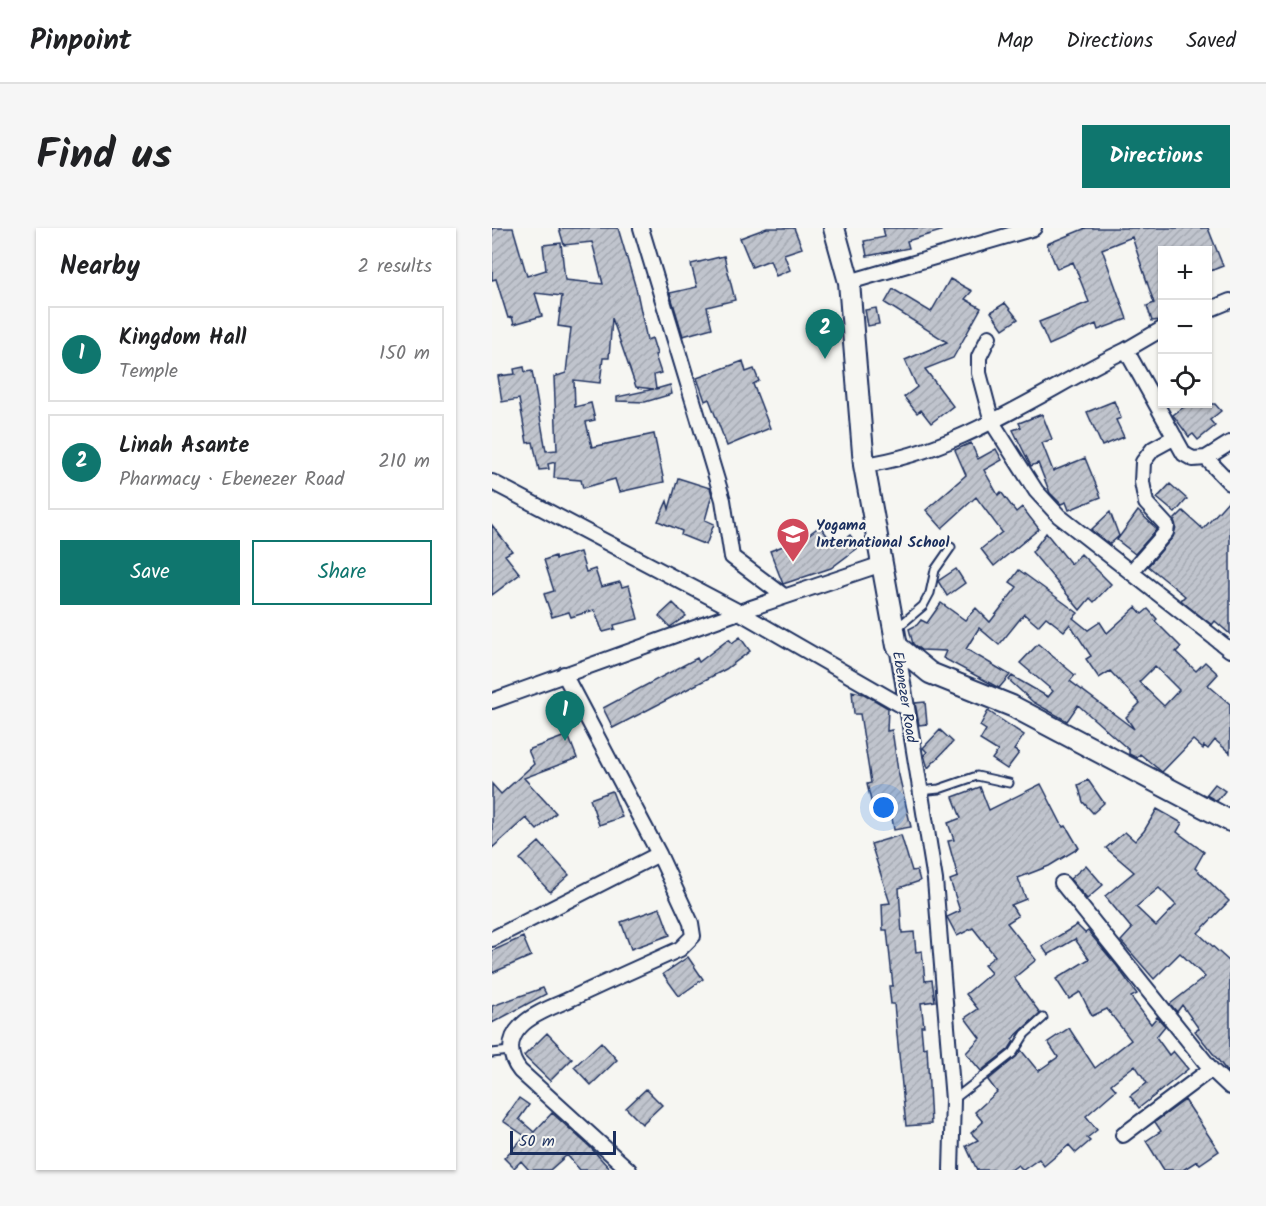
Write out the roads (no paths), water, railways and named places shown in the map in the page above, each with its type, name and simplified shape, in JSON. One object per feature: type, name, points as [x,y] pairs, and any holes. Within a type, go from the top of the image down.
[{"type":"street","points":[[641,228],[723,500],[732,557],[784,596]]},
{"type":"street","name":"Ebenezer Road","points":[[834,228],[849,282],[864,465],[896,638],[935,880],[952,1100],[951,1170]]},
{"type":"street","points":[[849,282],[1034,228]]},
{"type":"street","points":[[1212,308],[1230,301]]},
{"type":"street","points":[[864,465],[898,460],[917,454],[992,422],[1158,331]]},
{"type":"street","points":[[988,337],[979,357],[979,373],[992,422],[1036,491],[1059,516],[1230,650]]},
{"type":"street","points":[[1126,350],[1184,454],[1193,459],[1206,458],[1230,443]]},
{"type":"street","points":[[1132,571],[1166,532],[1167,526],[1144,498],[1143,462],[1153,449],[1175,437]]},
{"type":"street","points":[[1206,458],[1230,483]]},
{"type":"street","points":[[492,481],[823,657],[906,708]]},
{"type":"street","points":[[492,701],[784,596],[882,564]]},
{"type":"street","points":[[896,638],[930,673],[1012,706],[1230,821]]},
{"type":"street","points":[[564,674],[658,854],[691,923],[693,936],[680,949],[552,1007],[521,1025],[512,1038],[510,1051],[513,1062],[520,1071],[629,1170]]},
{"type":"street","points":[[492,939],[658,854]]},
{"type":"street","points":[[1062,883],[1210,1068],[1230,1087]]},
{"type":"street","points":[[1123,1136],[1210,1068]]},
{"type":"lane","points":[[896,638],[923,606],[930,593],[935,570],[951,547]]},
{"type":"lane","points":[[920,791],[939,789],[977,776],[1009,783]]},
{"type":"lane","points":[[952,1100],[1018,1048],[1025,1034],[1043,1018]]},
{"type":"lane","points":[[492,1053],[510,1051]]},
{"type":"place","name":"Linah Asante","points":[[825,359]]},
{"type":"place","name":"Yogama International School","points":[[793,563]]},
{"type":"place","name":"Kingdom Hall","points":[[565,741]]}]
